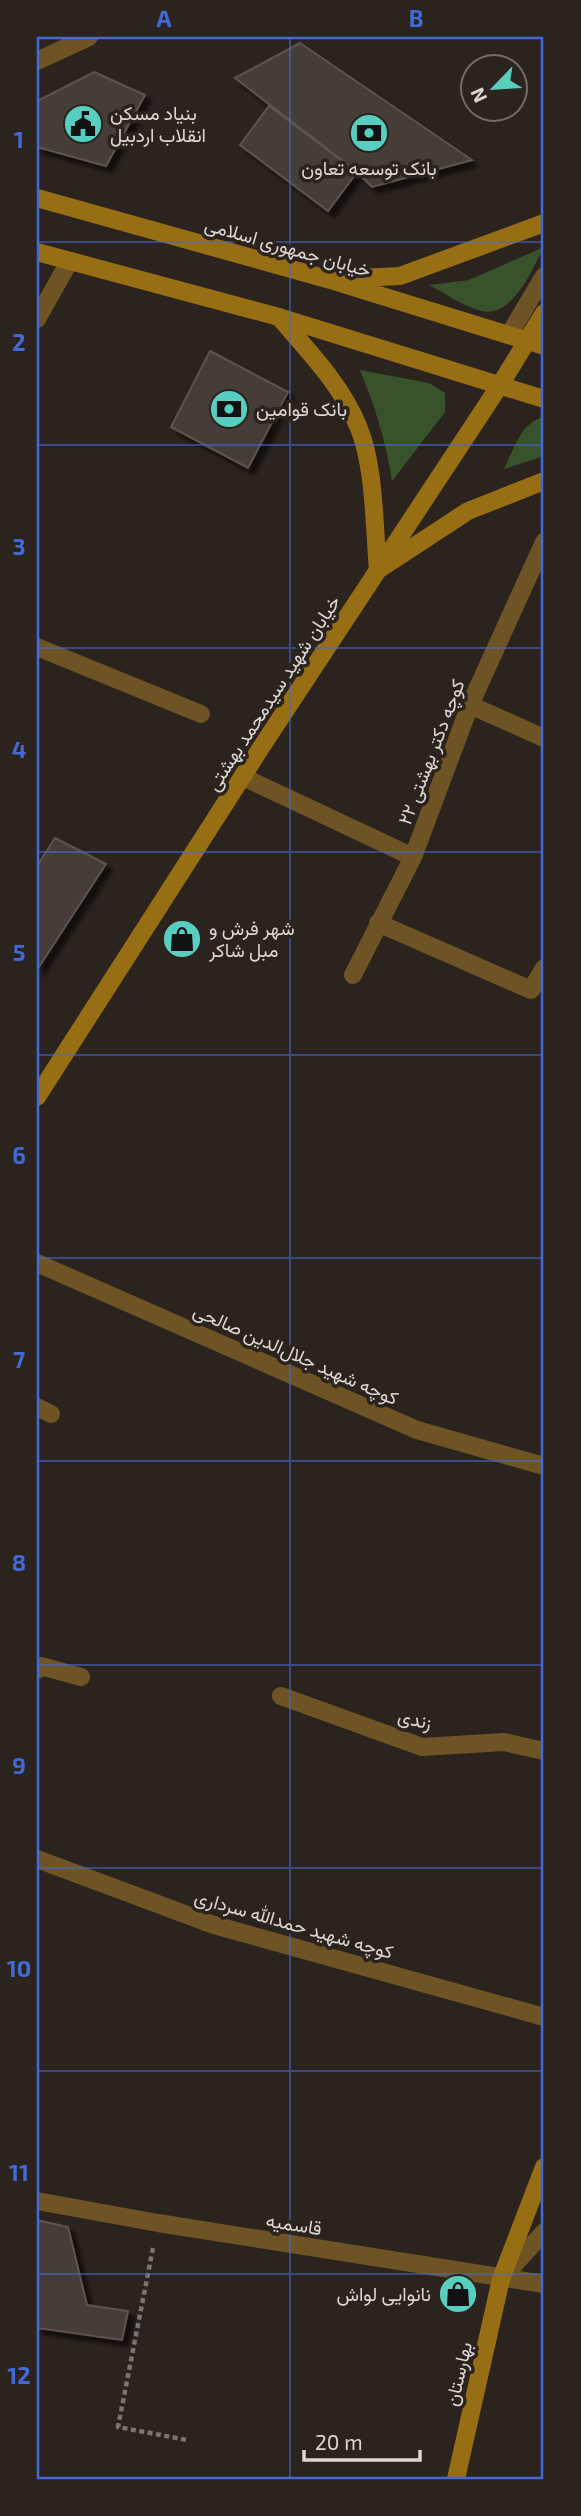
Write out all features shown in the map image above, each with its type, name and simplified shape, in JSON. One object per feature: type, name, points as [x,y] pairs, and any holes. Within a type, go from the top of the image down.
[{"type":"main road","name":"خیابان جمهوری اسلامی","points":[[37,198],[327,279],[544,346]]},
{"type":"main road","points":[[327,279],[400,276],[544,223]]},
{"type":"main road","points":[[37,252],[279,317],[544,400]]},
{"type":"main road","name":"خیابان شهید سیدمحمد بهشتی","points":[[37,1097],[500,385],[518,338],[544,313]]},
{"type":"main road","points":[[279,317],[335,383],[359,427],[370,474],[378,570],[468,511],[544,481]]},
{"type":"main road","name":"بهارستان","points":[[456,2479],[501,2279],[544,2167]]},
{"type":"street","points":[[37,61],[89,37]]},
{"type":"street","points":[[37,319],[68,261]]},
{"type":"street","points":[[518,338],[544,276]]},
{"type":"street","name":"کوچه دکتر بهشتی ۲۲","points":[[353,975],[413,857],[470,705],[544,542]]},
{"type":"street","points":[[37,647],[201,714]]},
{"type":"street","points":[[470,705],[544,738]]},
{"type":"street","points":[[243,777],[413,857]]},
{"type":"street","points":[[378,923],[531,990],[544,968]]},
{"type":"street","name":"کوچه شهید جلال‌الدین صالحی","points":[[37,1263],[416,1430],[544,1466]]},
{"type":"street","points":[[37,1670],[41,1665],[81,1677]]},
{"type":"street","name":"زندی","points":[[281,1696],[422,1747],[504,1742],[544,1751]]},
{"type":"street","name":"کوچه شهید حمدالله سرداری","points":[[37,1859],[215,1925],[544,2017]]},
{"type":"street","name":"قاسمیه","points":[[37,2202],[544,2284]]},
{"type":"street","points":[[501,2279],[544,2232]]},
{"type":"path","points":[[158,2223],[118,2427],[187,2440]]},
{"type":"green space","points":[[544,247],[519,292],[501,308],[490,312],[459,302],[429,285],[469,280]]},
{"type":"green space","points":[[360,370],[429,383],[445,393],[445,412],[392,481],[379,424]]},
{"type":"green space","points":[[544,417],[544,456],[504,469],[524,430],[529,424]]},
{"type":"building","name":"بانک توسعه تعاون","points":[[300,43],[472,160],[372,187],[357,172],[235,78]]},
{"type":"building","name":"بنیاد مسکن انقلاب اردبیل","points":[[94,72],[145,95],[106,166],[37,147],[37,101]]},
{"type":"building","points":[[269,106],[357,172],[328,211],[240,145]]},
{"type":"building","name":"بانک قوامین","points":[[210,351],[288,392],[248,468],[171,427]]},
{"type":"building","points":[[55,838],[106,864],[37,970],[37,866]]},
{"type":"building","points":[[37,2220],[68,2227],[87,2305],[128,2311],[122,2340],[37,2328]]},
{"type":"place","name":"بنیاد مسکن انقلاب اردبیل","points":[[83,124]]},
{"type":"place","name":"بانک توسعه تعاون","points":[[369,133]]},
{"type":"place","name":"بانک قوامین","points":[[229,409]]},
{"type":"place","name":"شهر فرش و مبل شاکر","points":[[182,939]]},
{"type":"place","name":"نانوایی لواش","points":[[458,2294]]}]
